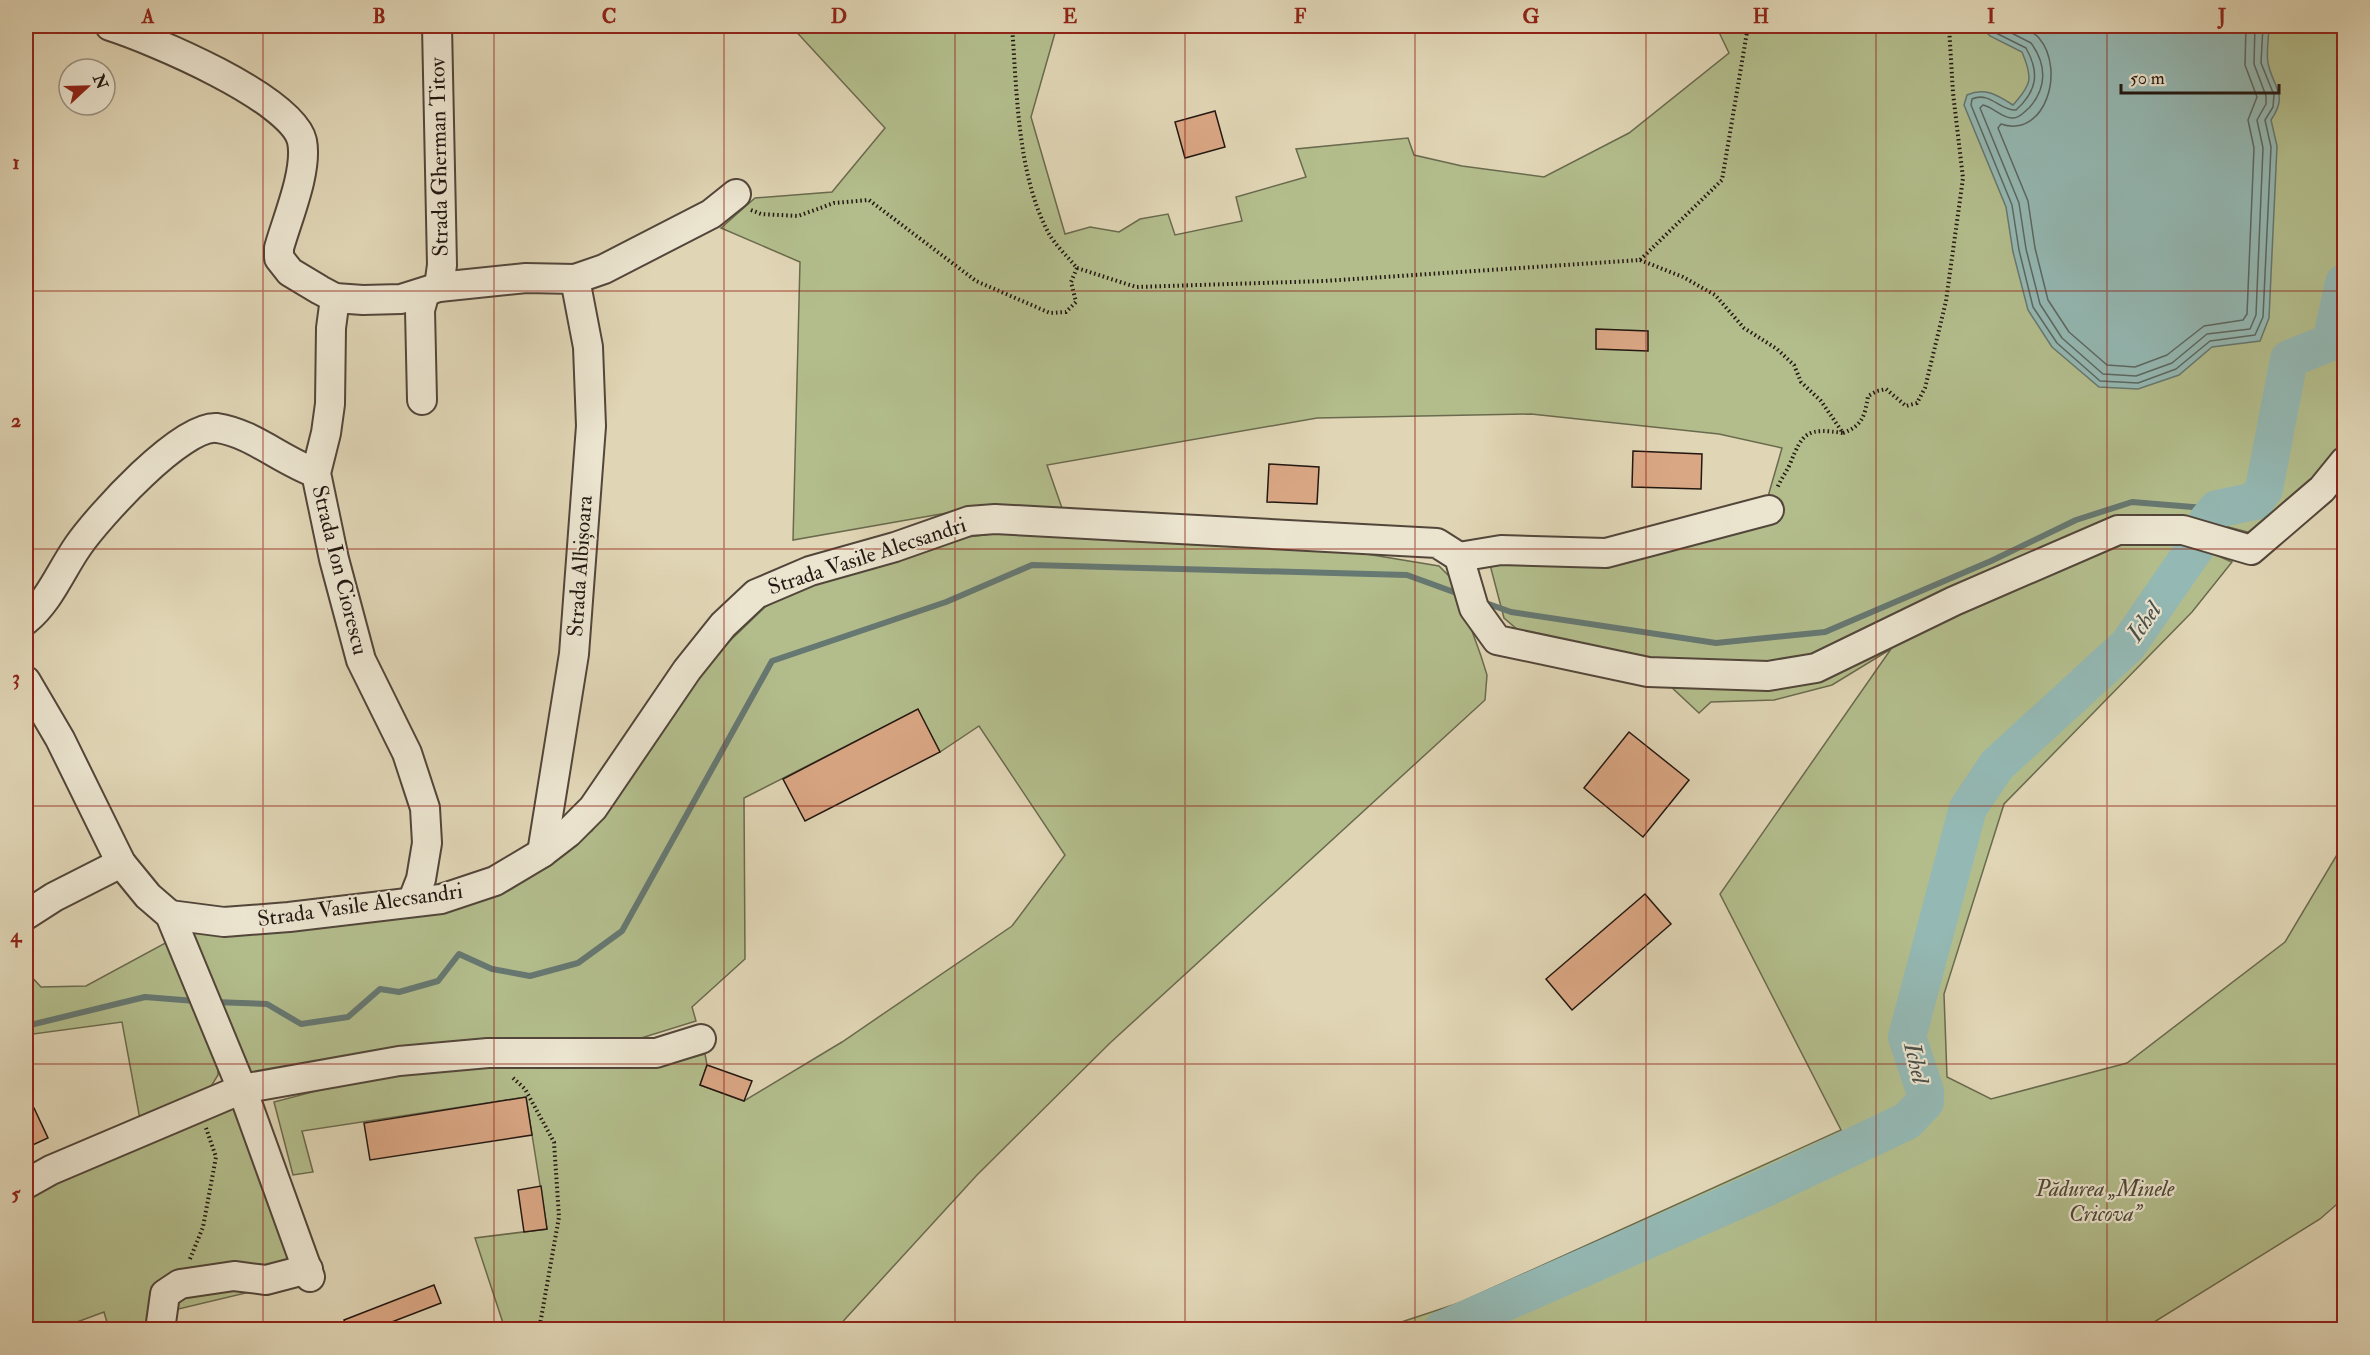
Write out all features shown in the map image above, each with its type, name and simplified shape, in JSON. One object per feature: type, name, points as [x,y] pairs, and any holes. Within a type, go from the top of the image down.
[{"type":"street","points":[[110,26],[208,65],[250,92],[295,126],[303,153],[297,185],[279,248],[279,258],[298,278],[335,297],[394,300],[432,290],[526,278],[575,279],[604,269],[711,214],[733,197]]},
{"type":"street","name":"Strada Gherman Titov","points":[[422,400],[420,310],[432,290],[442,265],[437,26]]},
{"type":"street","name":"Strada Albișoara","points":[[542,853],[574,654],[591,426],[588,347],[575,279]]},
{"type":"street","name":"Strada Ion Ciorescu","points":[[335,297],[331,328],[330,404],[327,433],[316,473],[334,559],[361,660],[407,753],[425,808],[427,843],[421,879],[412,902]]},
{"type":"street","points":[[26,620],[46,599],[79,545],[151,467],[185,437],[204,429],[228,430],[250,439],[292,464],[316,473]]},
{"type":"street","name":"Strada Vasile Alecsandri","points":[[170,915],[224,922],[289,917],[441,899],[495,881],[542,853],[568,833],[593,808],[687,670],[723,625],[756,594],[810,571],[984,519],[1437,543],[1467,583],[1497,640],[1648,672],[1674,675],[1768,676],[1816,668],[1954,600],[2118,530],[2183,530],[2252,550],[2322,489],[2344,462]]},
{"type":"street","points":[[1467,583],[1500,550],[1606,553],[1769,510]]},
{"type":"street","points":[[26,681],[60,739],[121,863],[148,896],[170,915],[214,1016],[309,1273],[266,1280],[234,1276],[180,1284],[165,1293],[160,1329]]},
{"type":"street","points":[[26,915],[54,897],[121,863]]},
{"type":"street","points":[[26,1184],[51,1170],[242,1089],[399,1061],[488,1053],[657,1053],[700,1039]]},
{"type":"path","points":[[1012,26],[1019,121],[1033,195],[1049,234],[1077,268],[1136,287],[1324,280],[1640,260],[1683,277],[1715,295],[1744,328],[1777,349],[1794,365],[1802,382],[1821,401],[1843,433]]},
{"type":"path","points":[[1640,260],[1722,180],[1748,26]]},
{"type":"path","points":[[1769,510],[1796,446],[1804,435],[1818,430],[1843,433],[1856,428],[1865,417],[1868,396],[1876,390],[1886,389],[1906,406],[1917,403],[1925,388],[1946,301],[1963,178],[1953,93],[1949,26]]},
{"type":"path","points":[[733,197],[761,214],[798,216],[834,203],[869,200],[976,281],[1050,314],[1066,312],[1076,303],[1071,282],[1077,268]]},
{"type":"path","points":[[488,1053],[525,1089],[554,1142],[559,1217],[539,1329]]},
{"type":"path","points":[[180,1284],[203,1227],[216,1157],[206,1131],[207,1103]]},
{"type":"green space","points":[[791,26],[1057,26],[1031,117],[1065,234],[1090,227],[1119,232],[1140,219],[1168,214],[1175,235],[1242,221],[1236,197],[1306,177],[1296,149],[1408,138],[1414,155],[1462,166],[1544,177],[1629,133],[1729,53],[1716,26],[2344,26],[2344,450],[2255,534],[2194,518],[2140,515],[2087,531],[1786,666],[1705,668],[1525,636],[1504,618],[1489,561],[1604,562],[1767,500],[1782,448],[1719,434],[1531,414],[1317,418],[1047,465],[1062,508],[975,508],[793,540],[800,262],[721,228],[755,198],[832,192],[885,128]]},
{"type":"green space","points":[[1031,529],[1336,549],[1439,566],[1454,581],[1481,656],[1487,675],[1485,700],[1110,1043],[977,1175],[836,1329],[505,1329],[475,1238],[547,1229],[526,1097],[302,1131],[313,1172],[293,1175],[274,1102],[362,1079],[467,1066],[656,1066],[705,1054],[707,1065],[700,1085],[744,1101],[842,1042],[1012,926],[1065,855],[979,726],[940,752],[917,710],[744,798],[745,959],[692,1007],[696,1021],[638,1039],[248,1082],[186,931],[518,879],[592,831],[648,744],[711,659],[765,607],[799,586],[967,537]]},
{"type":"green space","name":"Pădurea „Minele Cricova”","points":[[2177,538],[2232,562],[2192,612],[2004,804],[1944,994],[1947,1077],[1991,1099],[2127,1063],[2285,942],[2344,843],[2344,1198],[2320,1219],[2143,1329],[1377,1330],[1459,1303],[1841,1130],[1720,894],[1891,649],[1832,685],[1774,700],[1711,702],[1699,713],[1667,683],[1777,688],[2118,543]]},
{"type":"green space","points":[[169,941],[218,1058],[218,1075],[207,1093],[141,1125],[122,1022],[26,1035],[26,971],[41,987],[86,986]]},
{"type":"green space","points":[[226,1101],[238,1110],[300,1280],[174,1310],[173,1329],[109,1329],[104,1312],[58,1329],[26,1329],[26,1194]]},
{"type":"water","points":[[1980,26],[2269,26],[2268,63],[2278,91],[2279,104],[2271,120],[2277,146],[2269,318],[2260,341],[2212,347],[2179,375],[2138,389],[2099,387],[2052,347],[2028,310],[2013,252],[2006,207],[1964,105],[1967,95],[1985,92],[1996,95],[2013,105],[2027,86],[2028,68],[2022,52],[1990,36]]},
{"type":"building","points":[[1215,111],[1225,147],[1185,158],[1175,122]]},
{"type":"building","points":[[1596,329],[1648,331],[1648,351],[1596,349]]},
{"type":"building","points":[[1633,451],[1702,454],[1701,489],[1632,487]]},
{"type":"building","points":[[1269,464],[1319,467],[1317,504],[1267,502]]},
{"type":"building","points":[[918,709],[940,752],[805,821],[783,779]]},
{"type":"building","points":[[1629,732],[1689,780],[1643,837],[1584,788]]},
{"type":"building","points":[[1645,894],[1671,924],[1572,1010],[1546,979]]},
{"type":"building","points":[[707,1065],[752,1081],[744,1101],[700,1085]]},
{"type":"building","points":[[526,1097],[532,1135],[370,1160],[364,1123]]},
{"type":"building","points":[[34,1108],[48,1138],[26,1148],[26,1112]]},
{"type":"building","points":[[541,1186],[547,1229],[524,1232],[518,1190]]},
{"type":"building","points":[[434,1285],[441,1303],[371,1330],[347,1330],[344,1320]]},
{"type":"waterway","name":"Ichel","points":[[2208,520],[2217,509],[2255,501],[2264,489],[2289,359],[2331,342],[2344,283]]},
{"type":"waterway","points":[[1483,602],[1511,612],[1716,643],[1825,632],[1991,561],[2076,520],[2132,502],[2217,509]]},
{"type":"waterway","name":"Ichel","points":[[1442,1330],[1763,1189],[1907,1121],[1925,1102],[1925,1091],[1907,1037],[1968,808],[1997,765],[2128,645],[2195,548]]},
{"type":"waterway","points":[[214,1002],[267,1004],[301,1024],[348,1017],[380,989],[399,992],[438,981],[459,954],[492,969],[530,976],[578,963],[622,931],[772,661],[946,602],[1032,565],[1407,575],[1462,595]]},
{"type":"waterway","points":[[26,1026],[145,997],[195,1001]]}]
